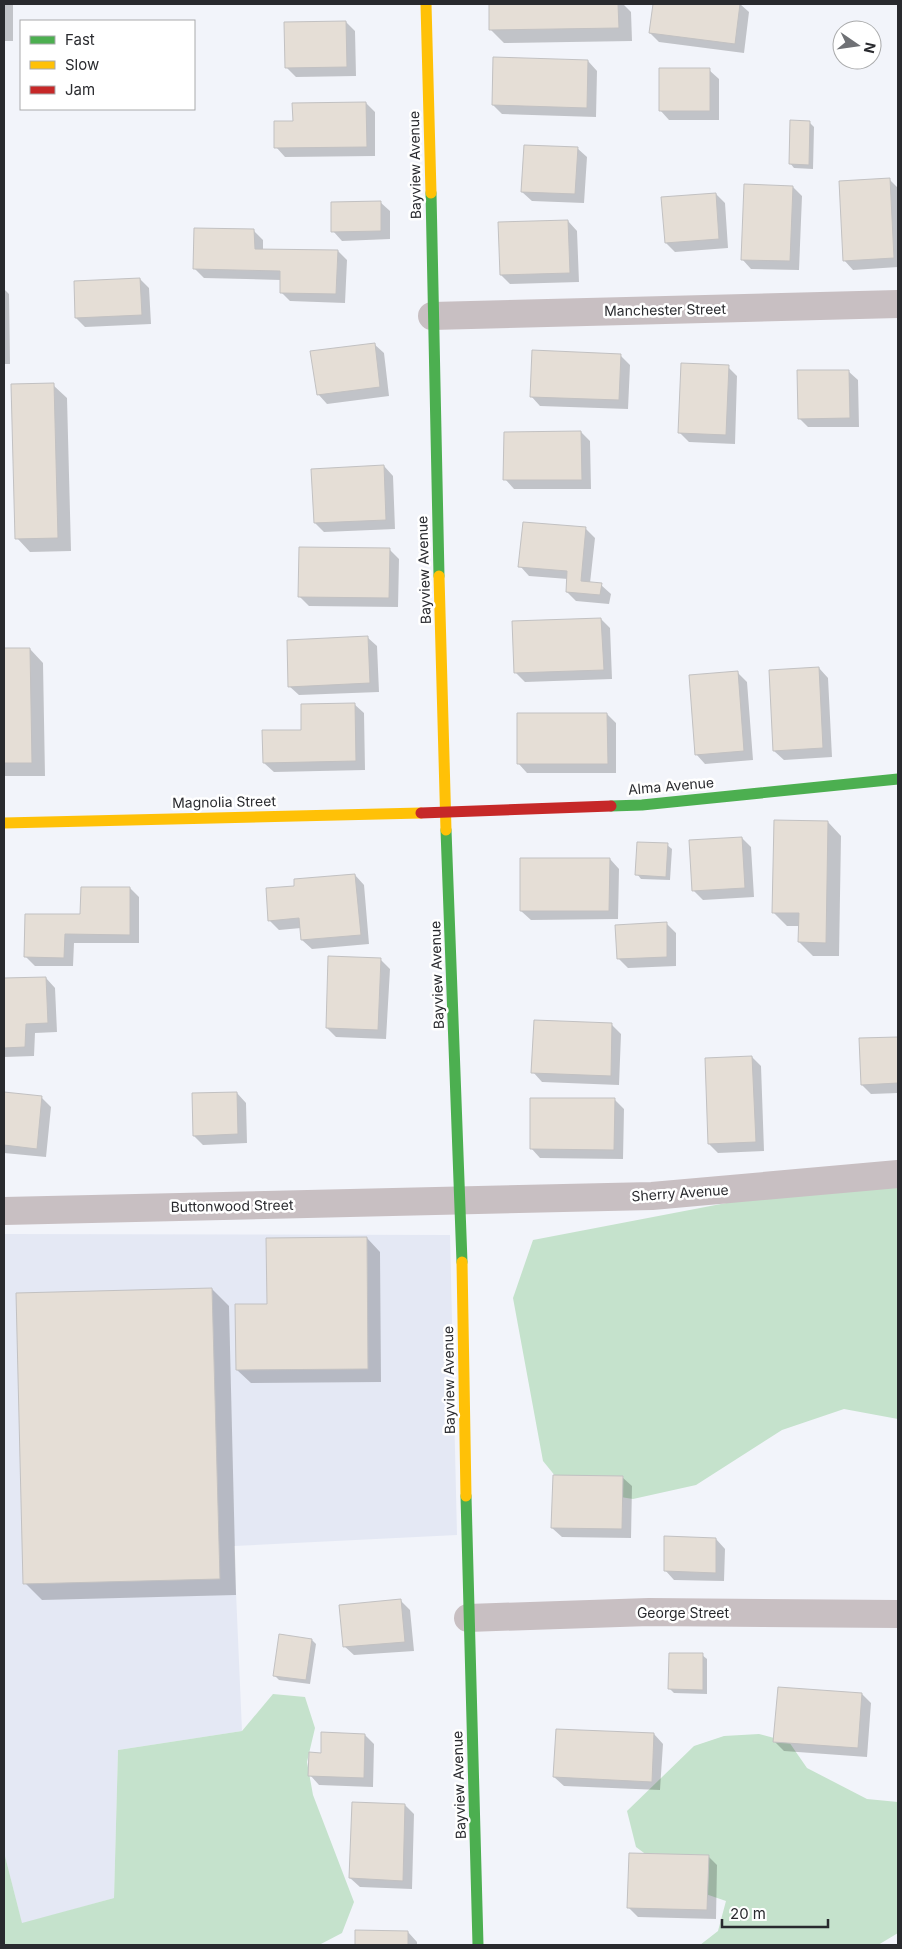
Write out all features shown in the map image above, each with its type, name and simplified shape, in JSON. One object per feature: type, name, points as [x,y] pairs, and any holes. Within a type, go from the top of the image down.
[{"type":"main road","name":"Bayview Avenue","points":[[426,4],[445,812],[461,1201],[468,1618],[478,1945]]},
{"type":"main road","name":"Alma Avenue","points":[[445,812],[642,805],[898,779]]},
{"type":"main road","name":"Magnolia Street","points":[[4,822],[445,812]]},
{"type":"street","name":"Manchester Street","points":[[432,316],[898,304]]},
{"type":"street","name":"Sherry Avenue","points":[[461,1201],[652,1196],[898,1174]]},
{"type":"street","name":"Buttonwood Street","points":[[4,1211],[461,1201]]},
{"type":"street","name":"George Street","points":[[468,1618],[649,1612],[898,1614]]},
{"type":"shaded area","points":[[4,1234],[450,1235],[457,1535],[234,1546],[242,1731],[118,1750],[114,1898],[22,1924],[4,1852]]},
{"type":"green space","points":[[898,1170],[898,1419],[844,1409],[782,1430],[696,1485],[633,1499],[565,1488],[543,1461],[513,1298],[533,1240]]},
{"type":"green space","points":[[273,1694],[305,1697],[315,1728],[307,1762],[313,1795],[354,1902],[342,1933],[319,1945],[4,1945],[4,1852],[22,1923],[114,1898],[118,1750],[242,1731]]},
{"type":"green space","points":[[759,1734],[789,1742],[807,1768],[867,1799],[898,1802],[898,1933],[878,1945],[700,1945],[718,1931],[726,1901],[694,1890],[636,1847],[627,1811],[694,1746],[724,1736]]},
{"type":"building","points":[[489,4],[618,4],[619,28],[489,30]]},
{"type":"building","points":[[653,4],[740,4],[735,44],[649,33]]},
{"type":"building","points":[[346,21],[347,67],[285,68],[284,22]]},
{"type":"building","points":[[493,57],[588,60],[587,108],[492,105]]},
{"type":"building","points":[[659,68],[710,68],[710,111],[659,111]]},
{"type":"building","points":[[366,102],[367,147],[274,148],[274,121],[293,121],[292,103]]},
{"type":"building","points":[[790,120],[810,121],[809,165],[789,164]]},
{"type":"building","points":[[524,145],[578,147],[575,194],[521,192]]},
{"type":"building","points":[[890,178],[894,258],[843,261],[839,181]]},
{"type":"building","points":[[744,184],[793,186],[790,261],[741,260]]},
{"type":"building","points":[[716,193],[719,239],[665,243],[661,197]]},
{"type":"building","points":[[381,201],[381,231],[331,232],[331,202]]},
{"type":"building","points":[[568,220],[570,273],[500,275],[498,222]]},
{"type":"building","points":[[194,228],[254,229],[255,249],[338,250],[336,294],[280,293],[280,271],[193,269]]},
{"type":"building","points":[[140,278],[142,315],[75,318],[74,281]]},
{"type":"building","points":[[375,343],[380,387],[317,395],[310,351]]},
{"type":"building","points":[[532,350],[621,354],[619,400],[530,397]]},
{"type":"building","points":[[681,363],[729,365],[726,435],[678,433]]},
{"type":"building","points":[[797,370],[849,370],[850,418],[798,419]]},
{"type":"building","points":[[54,383],[58,538],[15,539],[11,384]]},
{"type":"building","points":[[581,431],[582,480],[503,480],[504,432]]},
{"type":"building","points":[[384,465],[386,520],[314,523],[311,469]]},
{"type":"building","points":[[523,522],[586,527],[581,581],[602,583],[600,595],[566,592],[567,571],[518,567]]},
{"type":"building","points":[[299,547],[390,548],[389,598],[298,597]]},
{"type":"building","points":[[601,618],[604,670],[514,673],[512,621]]},
{"type":"building","points":[[368,636],[370,683],[288,687],[287,640]]},
{"type":"building","points":[[4,648],[30,648],[32,763],[4,763]]},
{"type":"building","points":[[819,667],[823,748],[773,751],[769,670]]},
{"type":"building","points":[[738,671],[744,751],[695,755],[689,675]]},
{"type":"building","points":[[355,703],[356,761],[263,763],[262,730],[301,730],[301,704]]},
{"type":"building","points":[[517,713],[607,713],[608,764],[517,764]]},
{"type":"building","points":[[774,820],[828,821],[826,943],[798,942],[799,913],[772,913]]},
{"type":"building","points":[[742,837],[745,888],[692,891],[689,840]]},
{"type":"building","points":[[637,842],[668,843],[666,877],[635,875]]},
{"type":"building","points":[[520,858],[610,858],[609,911],[520,911]]},
{"type":"building","points":[[355,874],[361,935],[301,940],[299,918],[268,921],[266,888],[294,886],[294,879]]},
{"type":"building","points":[[81,887],[130,887],[130,935],[65,934],[64,958],[24,957],[25,914],[80,914]]},
{"type":"building","points":[[667,922],[667,957],[617,959],[615,925]]},
{"type":"building","points":[[328,956],[381,958],[378,1030],[326,1028]]},
{"type":"building","points":[[46,977],[48,1023],[26,1024],[25,1047],[4,1048],[4,978]]},
{"type":"building","points":[[534,1020],[612,1023],[611,1076],[531,1073]]},
{"type":"building","points":[[898,1037],[898,1083],[861,1085],[859,1038]]},
{"type":"building","points":[[752,1056],[756,1142],[708,1144],[705,1058]]},
{"type":"building","points":[[4,1092],[42,1096],[37,1149],[4,1145]]},
{"type":"building","points":[[237,1092],[238,1134],[193,1136],[192,1093]]},
{"type":"building","points":[[530,1098],[615,1098],[614,1150],[530,1149]]},
{"type":"building","points":[[367,1237],[368,1369],[236,1370],[235,1304],[267,1304],[266,1238]]},
{"type":"building","points":[[212,1288],[220,1579],[23,1584],[16,1293]]},
{"type":"building","points":[[553,1475],[623,1476],[622,1529],[551,1528]]},
{"type":"building","points":[[664,1536],[716,1538],[716,1573],[664,1571]]},
{"type":"building","points":[[401,1599],[405,1642],[343,1647],[339,1605]]},
{"type":"building","points":[[279,1634],[312,1639],[306,1680],[273,1676]]},
{"type":"building","points":[[669,1653],[703,1653],[703,1690],[668,1689]]},
{"type":"building","points":[[778,1687],[862,1693],[858,1748],[773,1742]]},
{"type":"building","points":[[556,1729],[654,1733],[652,1782],[553,1777]]},
{"type":"building","points":[[321,1732],[365,1734],[364,1778],[308,1776],[309,1752],[321,1753]]},
{"type":"building","points":[[352,1802],[405,1804],[403,1881],[349,1878]]},
{"type":"building","points":[[629,1853],[709,1855],[707,1910],[627,1908]]},
{"type":"building","points":[[355,1930],[408,1931],[408,1945],[355,1945]]},
{"type":"traffic: fast","points":[[431,193],[439,576]]},
{"type":"traffic: fast","points":[[611,806],[642,805],[898,779]]},
{"type":"traffic: fast","points":[[446,830],[462,1262]]},
{"type":"traffic: fast","points":[[466,1496],[478,1945]]},
{"type":"traffic: slow","points":[[426,4],[431,193]]},
{"type":"traffic: slow","points":[[439,576],[446,830]]},
{"type":"traffic: slow","points":[[4,823],[421,813]]},
{"type":"traffic: slow","points":[[462,1262],[466,1496]]},
{"type":"traffic: jam","points":[[421,813],[611,806]]}]
